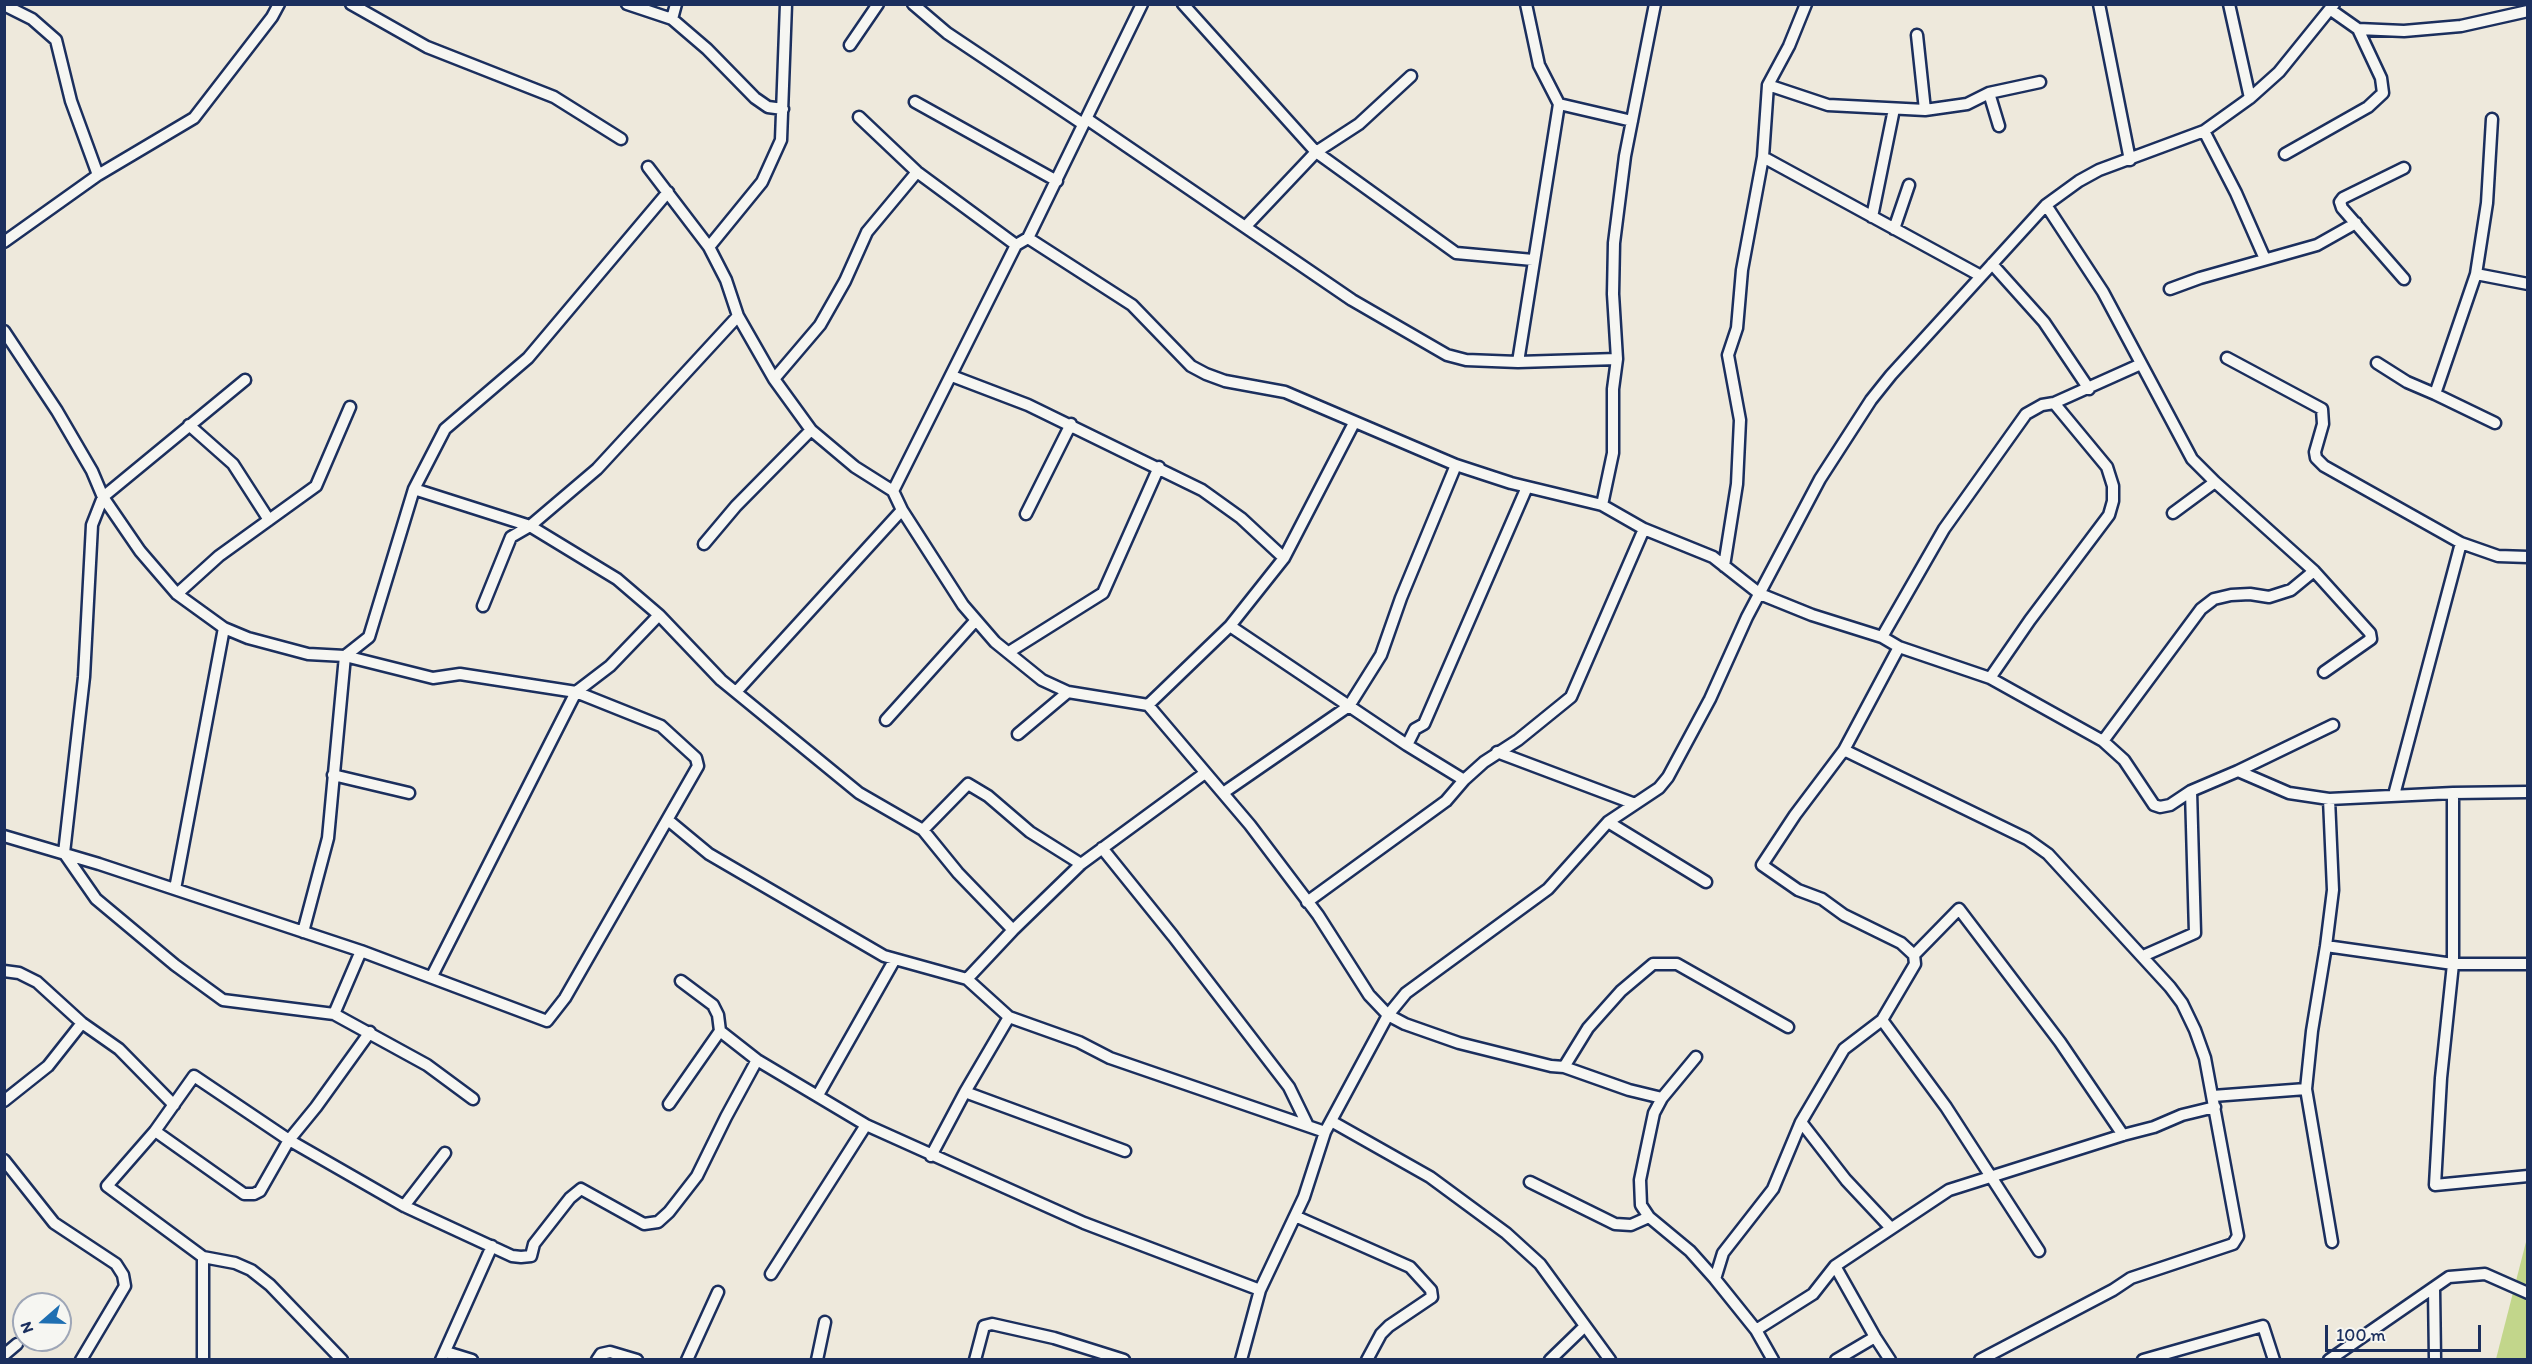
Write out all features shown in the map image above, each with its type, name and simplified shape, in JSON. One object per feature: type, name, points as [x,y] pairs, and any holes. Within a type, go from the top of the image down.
[{"type":"street","points":[[4,242],[98,174],[194,118],[272,17],[279,4]]},
{"type":"street","points":[[351,4],[427,47],[554,97],[621,139]]},
{"type":"street","points":[[627,4],[672,19],[707,49],[755,98],[768,107],[783,109]]},
{"type":"street","points":[[672,19],[676,4]]},
{"type":"street","points":[[709,247],[762,183],[781,140],[786,4]]},
{"type":"street","points":[[850,45],[878,4]]},
{"type":"street","points":[[914,4],[947,33],[1246,226],[1352,300],[1433,348],[1466,360],[1518,362],[1617,359]]},
{"type":"street","points":[[893,491],[1016,244],[1028,238],[1143,4]]},
{"type":"street","points":[[1183,4],[1316,152],[1456,253],[1533,260]]},
{"type":"street","points":[[1518,362],[1559,104],[1539,65],[1526,4]]},
{"type":"street","points":[[1602,505],[1613,453],[1613,389],[1617,359],[1613,294],[1614,243],[1632,121],[1655,4]]},
{"type":"street","points":[[1724,566],[1737,484],[1740,420],[1728,355],[1737,328],[1742,270],[1763,157],[1768,85],[1789,46],[1806,4]]},
{"type":"street","points":[[2099,4],[2130,160]]},
{"type":"street","points":[[2229,4],[2250,98]]},
{"type":"street","points":[[4,5],[32,19],[56,40],[71,101],[98,174]]},
{"type":"street","points":[[1241,1359],[1260,1290],[1295,1216],[1325,1132],[1388,1014],[1406,993],[1548,889],[1608,822],[1659,788],[1668,777],[1710,699],[1760,594],[1820,479],[1871,400],[1919,343],[2046,205],[2079,181],[2099,170],[2204,131],[2250,98],[2279,72],[2333,7],[2358,29],[2381,78],[2383,93],[2368,107],[2285,154]]},
{"type":"street","points":[[2358,29],[2427,30],[2503,18],[2528,11]]},
{"type":"street","points":[[1917,35],[1925,110]]},
{"type":"street","points":[[1246,226],[1316,152],[1359,124],[1411,76]]},
{"type":"street","points":[[1768,85],[1828,105],[1925,110],[1967,104],[1989,93],[2040,82]]},
{"type":"street","points":[[1989,93],[1999,126]]},
{"type":"street","points":[[915,102],[1057,181]]},
{"type":"street","points":[[1559,104],[1632,121]]},
{"type":"street","points":[[1872,217],[1894,109]]},
{"type":"street","points":[[859,117],[918,172],[1016,244]]},
{"type":"street","points":[[2435,394],[2476,274],[2487,203],[2492,119]]},
{"type":"street","points":[[2204,131],[2236,193],[2265,259]]},
{"type":"street","points":[[1763,157],[1981,276]]},
{"type":"street","points":[[648,167],[709,247],[726,280],[738,316],[774,379],[811,430],[855,467],[893,491],[902,510],[949,585],[995,642],[1042,680],[1068,692],[1148,705],[1250,825],[1318,915],[1369,995],[1388,1014],[1405,1024],[1459,1043],[1551,1066],[1564,1067],[1629,1090],[1662,1098]]},
{"type":"street","points":[[2404,168],[2343,198],[2340,202],[2342,208],[2404,279]]},
{"type":"street","points":[[774,379],[820,325],[845,281],[867,232],[918,172]]},
{"type":"street","points":[[1894,229],[1909,185]]},
{"type":"street","points":[[303,932],[328,838],[345,656],[369,637],[414,489],[445,429],[528,358],[668,192]]},
{"type":"street","points":[[2046,205],[2103,292],[2186,449],[2215,482],[2314,571],[2367,629],[2371,639],[2324,672]]},
{"type":"street","points":[[2170,289],[2317,244],[2356,223]]},
{"type":"street","points":[[1028,238],[1132,305],[1191,366],[1225,381],[1285,392],[1456,465],[1527,487],[1602,505],[1644,529],[1713,557],[1760,594],[1812,615],[1882,637],[1899,647],[1990,678],[2103,741],[2124,760],[2154,806],[2170,805],[2191,791],[2333,725]]},
{"type":"street","points":[[1992,264],[2044,322],[2089,388]]},
{"type":"street","points":[[2476,274],[2528,284]]},
{"type":"street","points":[[483,606],[511,537],[530,526],[597,469],[738,316]]},
{"type":"street","points":[[4,331],[57,411],[92,471],[103,497],[140,551],[177,594],[224,628],[248,638],[308,654],[345,656],[433,678],[460,674],[576,692],[662,726],[696,758],[698,766],[565,998],[547,1021],[361,951],[64,853],[4,836]]},
{"type":"street","points":[[2226,358],[2322,410],[2323,424],[2315,453],[2319,463],[2461,543],[2498,556],[2528,557]]},
{"type":"street","points":[[2377,363],[2407,382],[2496,423]]},
{"type":"street","points":[[1882,637],[1944,529],[2026,414],[2042,405],[2054,403],[2141,364]]},
{"type":"street","points":[[952,376],[1028,405],[1159,467],[1221,502],[1284,558]]},
{"type":"street","points":[[245,380],[103,497],[92,525],[84,677],[64,853],[96,899],[176,965],[223,1000],[334,1014],[427,1065],[473,1099]]},
{"type":"street","points":[[1990,678],[2030,620],[2109,515],[2114,501],[2113,486],[2107,466],[2054,403]]},
{"type":"street","points":[[177,594],[219,556],[316,486],[350,407]]},
{"type":"street","points":[[1148,705],[1230,626],[1284,558],[1354,423]]},
{"type":"street","points":[[1026,514],[1071,424]]},
{"type":"street","points":[[189,425],[233,464],[269,520]]},
{"type":"street","points":[[704,544],[736,506],[811,430]]},
{"type":"street","points":[[1223,793],[1349,706],[1381,655],[1401,598],[1456,465]]},
{"type":"street","points":[[1009,652],[1103,593],[1159,467]]},
{"type":"street","points":[[2173,513],[2215,482]]},
{"type":"street","points":[[1407,745],[1415,729],[1424,724],[1527,487]]},
{"type":"street","points":[[414,489],[530,526],[617,579],[659,615],[721,680],[859,793],[923,830],[958,873],[1013,930]]},
{"type":"street","points":[[736,692],[902,510]]},
{"type":"street","points":[[1307,902],[1446,801],[1464,780],[1497,752],[1518,740],[1571,698],[1644,529]]},
{"type":"street","points":[[2394,795],[2461,543]]},
{"type":"street","points":[[2103,741],[2201,609],[2214,599],[2232,595],[2250,594],[2270,597],[2291,590],[2314,571]]},
{"type":"street","points":[[432,976],[576,692],[610,666],[659,615]]},
{"type":"street","points":[[886,720],[976,620]]},
{"type":"street","points":[[1230,626],[1407,745],[1464,780]]},
{"type":"street","points":[[175,889],[224,628]]},
{"type":"street","points":[[1715,1279],[1723,1253],[1773,1189],[1801,1122],[1844,1049],[1882,1020],[1916,964],[1914,955],[1901,943],[1844,915],[1822,899],[1798,890],[1762,865],[1795,815],[1844,750],[1899,647]]},
{"type":"street","points":[[1018,734],[1068,692]]},
{"type":"street","points":[[1844,750],[2027,839],[2048,854],[2143,956],[2182,1003],[2205,1058],[2238,1236],[2233,1244],[2131,1278],[2113,1290],[1980,1359]]},
{"type":"street","points":[[1497,752],[1635,804]]},
{"type":"street","points":[[2238,771],[2289,793],[2329,799],[2528,792]]},
{"type":"street","points":[[967,979],[1013,930],[1081,864],[1205,773]]},
{"type":"street","points":[[333,775],[409,793]]},
{"type":"street","points":[[923,830],[968,784],[988,796],[1030,832],[1081,864]]},
{"type":"street","points":[[2143,956],[2195,933],[2191,791]]},
{"type":"street","points":[[2453,793],[2453,964],[2441,1078],[2435,1185],[2528,1176]]},
{"type":"street","points":[[2329,799],[2332,890],[2306,1089],[2332,1242]]},
{"type":"street","points":[[668,820],[709,854],[884,956],[967,979],[1009,1017],[1079,1042],[1110,1058],[1325,1132]]},
{"type":"street","points":[[1608,822],[1706,882]]},
{"type":"street","points":[[1102,848],[1173,936],[1288,1087],[1308,1126]]},
{"type":"street","points":[[1914,955],[1959,909],[2060,1042],[2123,1134]]},
{"type":"street","points":[[2326,946],[2453,964],[2528,964]]},
{"type":"street","points":[[334,1014],[361,951]]},
{"type":"street","points":[[818,1095],[895,959]]},
{"type":"street","points":[[1564,1067],[1588,1028],[1621,991],[1653,964],[1677,964],[1788,1027]]},
{"type":"street","points":[[4,970],[20,973],[37,982],[82,1023],[119,1049],[174,1105]]},
{"type":"street","points":[[669,1104],[720,1031],[718,1015],[713,1005],[681,981]]},
{"type":"street","points":[[932,1156],[964,1092],[1009,1017]]},
{"type":"street","points":[[1882,1020],[1946,1107],[2039,1251]]},
{"type":"street","points":[[4,1101],[48,1066],[82,1023]]},
{"type":"street","points":[[720,1031],[757,1060],[866,1125],[1084,1223],[1260,1290]]},
{"type":"street","points":[[155,1131],[244,1194],[250,1195],[260,1191],[289,1140],[370,1032]]},
{"type":"street","points":[[1696,1057],[1662,1098],[1654,1113],[1640,1180],[1641,1205],[1649,1217],[1690,1251],[1715,1279],[1756,1330],[1773,1359]]},
{"type":"street","points":[[342,1359],[270,1285],[251,1270],[235,1263],[203,1257],[107,1186],[155,1131],[194,1076],[289,1140],[404,1206],[512,1256],[531,1256],[534,1244],[570,1198],[581,1189],[644,1224],[658,1222],[669,1212],[697,1176],[726,1116],[757,1060]]},
{"type":"street","points":[[1756,1330],[1813,1294],[1835,1266],[1890,1227],[1949,1190],[2214,1102],[2306,1089]]},
{"type":"street","points":[[964,1092],[1125,1151]]},
{"type":"street","points":[[1331,1121],[1430,1177],[1506,1233],[1540,1264],[1610,1359]]},
{"type":"street","points":[[1801,1122],[1846,1180],[1890,1227]]},
{"type":"street","points":[[771,1274],[866,1125]]},
{"type":"street","points":[[404,1206],[445,1153]]},
{"type":"street","points":[[4,1160],[54,1223],[116,1264],[123,1275],[125,1286],[81,1359]]},
{"type":"street","points":[[1530,1182],[1615,1224],[1631,1225],[1649,1217]]},
{"type":"street","points":[[1295,1216],[1410,1267],[1431,1290],[1432,1297],[1381,1334],[1367,1359]]},
{"type":"street","points":[[472,1359],[444,1356],[492,1246]]},
{"type":"street","points":[[203,1257],[203,1359]]},
{"type":"street","points":[[1835,1266],[1890,1359]]},
{"type":"street","points":[[2329,1359],[2449,1277],[2485,1274],[2528,1293]]},
{"type":"street","points":[[2434,1288],[2435,1359]]},
{"type":"street","points":[[687,1359],[718,1292]]},
{"type":"street","points":[[817,1359],[825,1322]]},
{"type":"street","points":[[975,1359],[984,1326],[992,1324],[1054,1338],[1124,1359]]},
{"type":"street","points":[[1550,1359],[1586,1326]]},
{"type":"street","points":[[2143,1359],[2263,1326],[2274,1359]]},
{"type":"street","points":[[1836,1359],[1875,1337]]},
{"type":"street","points":[[597,1359],[601,1354],[610,1352],[637,1359]]},
{"type":"green space","points":[[2527,1238],[2527,1359],[2496,1359]]}]
